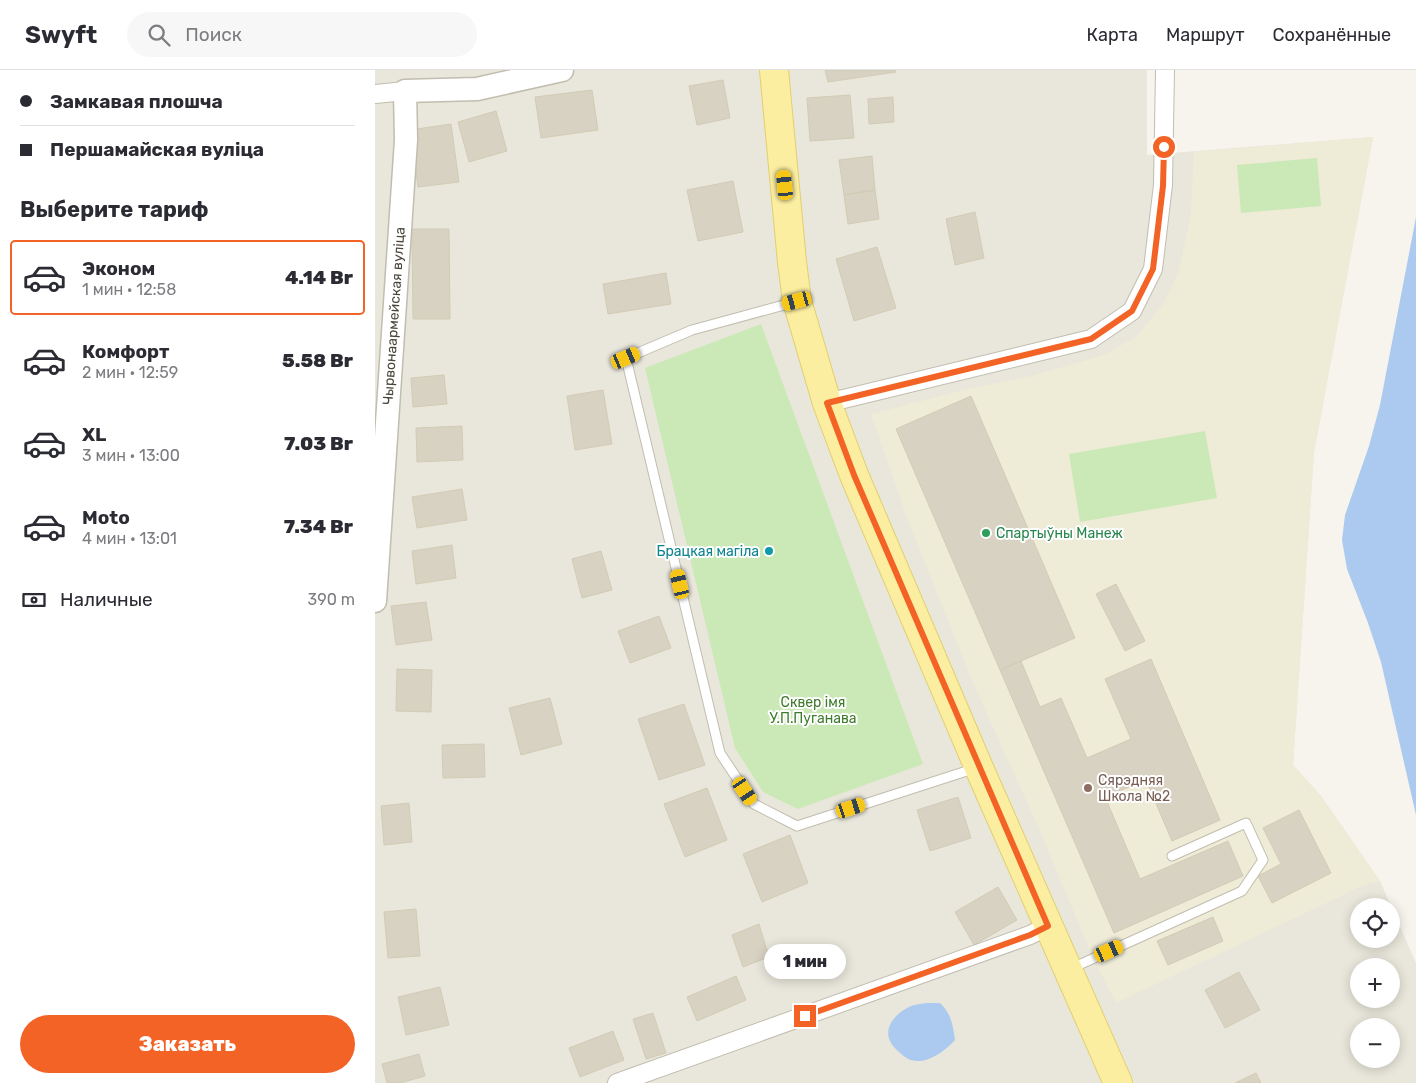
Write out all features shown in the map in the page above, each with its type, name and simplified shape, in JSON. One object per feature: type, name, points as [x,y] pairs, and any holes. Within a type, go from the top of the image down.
[{"type":"main road","points":[[774,70],[797,301],[827,403],[854,475],[979,768],[1118,1083]]},
{"type":"street","points":[[375,94],[405,91],[477,90],[562,70]]},
{"type":"street","points":[[827,403],[1091,339],[1132,311],[1153,269],[1163,186],[1165,70]]},
{"type":"street","name":"Чырвонаармейская вуліца","points":[[375,601],[406,140],[405,91]]},
{"type":"street","points":[[617,1083],[1030,935],[1048,926]]},
{"type":"lane","points":[[797,301],[692,330],[626,358],[720,753],[754,804],[797,826],[979,768]]},
{"type":"lane","points":[[1067,970],[1242,891],[1263,860],[1246,823],[1172,856]]},
{"type":"shaded area","points":[[375,70],[1147,70],[1147,155],[1373,137],[1314,452],[1293,765],[1321,796],[1380,881],[1387,898],[1350,898],[1350,948],[1400,948],[1400,927],[1416,963],[1416,1083],[375,1083]]},
{"type":"shaded area","points":[[1373,137],[1314,452],[1293,765],[1321,796],[1380,881],[1364,885],[1116,1003],[1093,958],[1043,838],[975,687],[908,521],[871,414],[972,388],[1031,376],[1104,355],[1137,336],[1163,304],[1178,274],[1191,214],[1194,152]]},
{"type":"green space","points":[[1317,158],[1321,206],[1241,213],[1237,165]]},
{"type":"green space","name":"Сквер імя У.П.Пуганава","points":[[761,324],[923,764],[798,809],[763,792],[735,748],[645,368]]},
{"type":"green space","points":[[1205,431],[1217,498],[1080,522],[1069,454]]},
{"type":"water","points":[[1416,217],[1416,815],[1381,662],[1347,569],[1342,540],[1345,515],[1369,446],[1380,405]]},
{"type":"water","points":[[940,1003],[944,1007],[951,1020],[955,1040],[929,1059],[923,1061],[911,1060],[902,1055],[892,1045],[889,1039],[889,1028],[891,1022],[901,1012],[911,1006]]},
{"type":"building","points":[[825,70],[895,70],[896,72],[828,82]]},
{"type":"building","points":[[723,80],[730,118],[697,125],[689,86]]},
{"type":"building","points":[[592,90],[598,130],[541,138],[535,97]]},
{"type":"building","points":[[850,95],[854,138],[810,141],[807,98]]},
{"type":"building","points":[[893,97],[894,122],[869,124],[868,99]]},
{"type":"building","points":[[496,111],[507,151],[469,162],[458,122]]},
{"type":"building","points":[[451,124],[459,182],[418,187],[410,130]]},
{"type":"building","points":[[872,156],[875,190],[844,195],[839,160]]},
{"type":"building","points":[[733,181],[743,232],[698,241],[687,190]]},
{"type":"building","points":[[875,190],[879,219],[848,224],[844,195]]},
{"type":"building","points":[[975,212],[984,258],[955,265],[946,219]]},
{"type":"building","points":[[412,229],[449,229],[450,319],[413,319]]},
{"type":"building","points":[[877,247],[896,308],[854,321],[836,259]]},
{"type":"building","points":[[666,273],[671,304],[608,314],[603,284]]},
{"type":"building","points":[[444,375],[447,404],[413,407],[411,378]]},
{"type":"building","points":[[603,390],[612,444],[575,450],[567,396]]},
{"type":"building","name":"Спартыўны Манеж","points":[[971,396],[1075,638],[1000,670],[896,429]]},
{"type":"building","points":[[462,426],[463,460],[417,462],[416,428]]},
{"type":"building","points":[[462,489],[467,520],[417,528],[412,497]]},
{"type":"building","points":[[452,545],[456,578],[416,584],[412,551]]},
{"type":"building","points":[[601,551],[612,590],[582,598],[572,559]]},
{"type":"building","points":[[1116,584],[1145,641],[1125,651],[1096,594]]},
{"type":"building","points":[[426,602],[432,640],[396,645],[391,606]]},
{"type":"building","points":[[659,616],[671,648],[630,663],[618,631]]},
{"type":"building","name":"Сярэдняя Школа №2","points":[[1151,659],[1220,820],[1172,841],[1146,780],[1105,797],[1140,879],[1228,841],[1243,876],[1114,933],[1000,670],[1021,661],[1040,707],[1061,698],[1087,758],[1131,739],[1105,679]]},
{"type":"building","points":[[397,669],[432,670],[431,712],[396,711]]},
{"type":"building","points":[[550,698],[562,744],[521,755],[509,708]]},
{"type":"building","points":[[684,704],[705,765],[659,780],[638,719]]},
{"type":"building","points":[[484,744],[485,777],[443,778],[442,745]]},
{"type":"building","points":[[707,788],[727,840],[685,857],[664,804]]},
{"type":"building","points":[[958,797],[971,838],[930,851],[917,810]]},
{"type":"building","points":[[409,803],[412,842],[384,845],[381,806]]},
{"type":"building","points":[[1299,810],[1331,873],[1272,903],[1258,876],[1281,864],[1263,828]]},
{"type":"building","points":[[790,835],[808,883],[762,902],[743,854]]},
{"type":"building","points":[[998,887],[1017,920],[974,945],[955,912]]},
{"type":"building","points":[[416,909],[420,956],[388,958],[384,912]]},
{"type":"building","points":[[1213,917],[1223,941],[1168,965],[1157,941]]},
{"type":"building","points":[[759,924],[769,957],[743,967],[732,935]]},
{"type":"building","points":[[1239,972],[1260,1010],[1225,1028],[1205,990]]},
{"type":"building","points":[[736,976],[746,1000],[697,1021],[687,997]]},
{"type":"building","points":[[440,987],[449,1025],[406,1035],[398,997]]},
{"type":"building","points":[[653,1013],[666,1053],[646,1059],[633,1019]]},
{"type":"building","points":[[613,1031],[624,1060],[580,1077],[569,1048]]},
{"type":"building","points":[[419,1054],[425,1076],[400,1083],[387,1083],[382,1064]]},
{"type":"building","points":[[1256,1073],[1261,1083],[1235,1083]]},
{"type":"place","name":"Спартыўны Манеж","points":[[986,533]]},
{"type":"place","name":"Брацкая магіла","points":[[769,551]]},
{"type":"place","name":"Сярэдняя Школа №2","points":[[1088,788]]},
{"type":"route","points":[[805,1016],[1030,935],[1048,926],[854,475],[827,403],[1091,339],[1132,311],[1153,269],[1163,186],[1164,147]]}]
